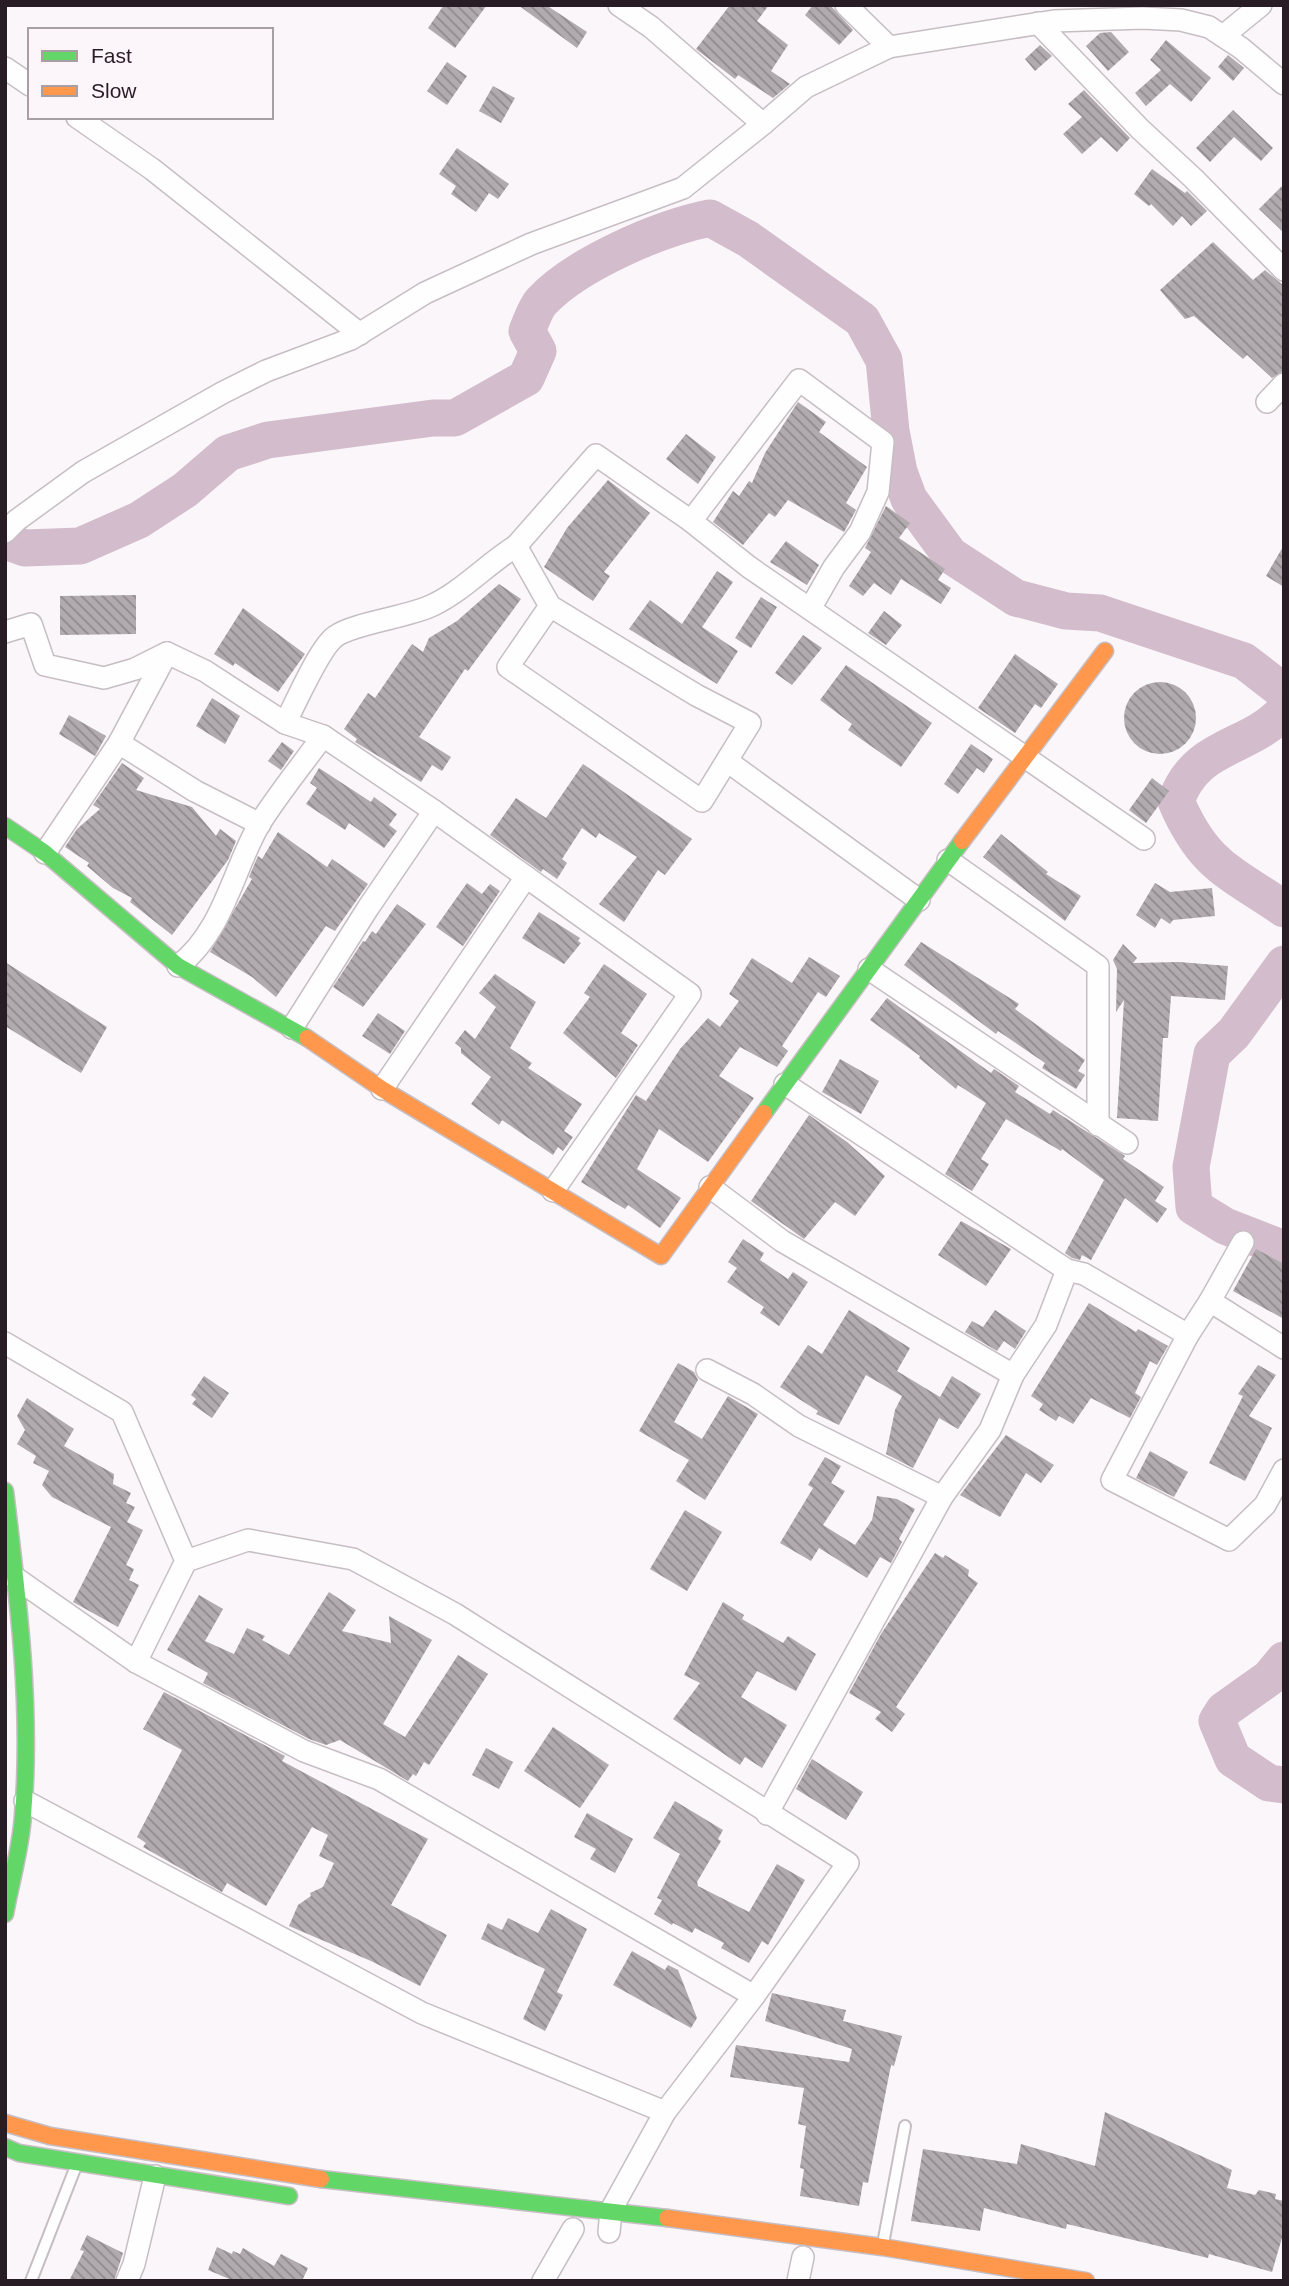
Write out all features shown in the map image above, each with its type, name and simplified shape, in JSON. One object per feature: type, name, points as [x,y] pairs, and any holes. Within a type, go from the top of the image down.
[{"type":"main road","points":[[5,826],[44,853],[178,965],[292,1028],[382,1089],[661,1256],[948,860],[1105,651]]},
{"type":"main road","points":[[5,1492],[26,1741],[25,1801],[5,1914]]},
{"type":"main road","points":[[5,2106],[23,2122],[50,2136]]},
{"type":"main road","points":[[5,2123],[50,2136],[362,2185],[611,2210],[882,2247],[1086,2281]]},
{"type":"main road","points":[[5,2147],[19,2153],[155,2176],[302,2197]]},
{"type":"street","points":[[619,5],[651,27],[763,124]]},
{"type":"street","points":[[846,5],[889,47]]},
{"type":"street","points":[[1223,36],[1261,5]]},
{"type":"street","points":[[11,526],[83,472],[222,393],[266,371],[360,334],[425,293],[531,244],[683,188],[806,87],[889,47],[1038,23],[1143,18],[1181,20],[1209,27],[1284,85]]},
{"type":"street","points":[[1038,23],[1140,130],[1193,177],[1284,270]]},
{"type":"street","points":[[5,68],[28,84]]},
{"type":"street","points":[[80,119],[152,169],[360,334]]},
{"type":"street","points":[[691,521],[799,380],[883,442],[878,492],[860,532],[834,567],[810,610]]},
{"type":"street","points":[[1268,402],[1284,384]]},
{"type":"street","points":[[285,723],[311,676],[320,653],[337,635],[433,605],[470,582],[516,546],[596,455],[691,521],[810,610],[1144,839]]},
{"type":"street","points":[[516,546],[550,606],[696,695],[750,723],[702,801],[508,667],[550,606]]},
{"type":"street","points":[[5,632],[31,624],[45,666],[104,678],[135,669],[167,653]]},
{"type":"street","points":[[167,653],[205,671],[285,723],[323,736],[434,811],[690,994],[553,1191]]},
{"type":"street","points":[[44,853],[120,743],[167,653]]},
{"type":"street","points":[[178,965],[192,955],[215,919],[260,824],[323,736]]},
{"type":"street","points":[[120,743],[195,790],[260,824]]},
{"type":"street","points":[[727,761],[919,900]]},
{"type":"street","points":[[292,1028],[368,908],[434,811]]},
{"type":"street","points":[[948,860],[1098,966],[1098,1125]]},
{"type":"street","points":[[382,1089],[526,877]]},
{"type":"street","points":[[869,969],[1127,1143]]},
{"type":"street","points":[[785,1084],[1067,1270],[1084,1274],[1188,1335]]},
{"type":"street","points":[[710,1188],[782,1241],[1013,1376]]},
{"type":"street","points":[[1243,1242],[1188,1335],[1112,1480],[1229,1540],[1265,1504],[1284,1469]]},
{"type":"street","points":[[767,1814],[942,1497],[990,1430],[1013,1376],[1046,1325],[1067,1270]]},
{"type":"street","points":[[1210,1301],[1284,1348]]},
{"type":"street","points":[[5,1343],[122,1412],[186,1560]]},
{"type":"street","points":[[708,1370],[753,1394],[799,1426],[942,1497]]},
{"type":"street","points":[[136,1662],[186,1560],[248,1540],[353,1559],[455,1614],[848,1863],[754,1996],[665,2112],[611,2210],[543,2281]]},
{"type":"street","points":[[10,1574],[136,1662],[304,1751],[379,1779],[754,1996]]},
{"type":"street","points":[[25,1801],[422,2013],[665,2112]]},
{"type":"street","points":[[127,2281],[134,2264],[155,2176]]},
{"type":"street","points":[[798,2281],[802,2257]]},
{"type":"lane","points":[[882,2247],[905,2126]]},
{"type":"lane","points":[[31,2281],[78,2162]]},
{"type":"building","points":[[444,5],[487,5],[455,48],[428,28]]},
{"type":"building","points":[[518,5],[546,5],[587,32],[577,48]]},
{"type":"building","points":[[730,5],[769,5],[757,21],[788,45],[771,71],[790,84],[773,98],[738,75],[735,79],[696,49]]},
{"type":"building","points":[[813,5],[830,5],[853,30],[839,45],[805,15]]},
{"type":"building","points":[[1111,32],[1129,52],[1108,71],[1086,46],[1100,33]]},
{"type":"building","points":[[1166,40],[1211,78],[1191,102],[1170,84],[1146,106],[1135,93],[1161,70],[1150,60]]},
{"type":"building","points":[[1040,45],[1052,56],[1035,71],[1025,59]]},
{"type":"building","points":[[1228,55],[1244,68],[1233,81],[1218,67]]},
{"type":"building","points":[[447,62],[467,76],[447,105],[427,91]]},
{"type":"building","points":[[493,86],[515,98],[501,123],[479,111]]},
{"type":"building","points":[[1084,90],[1130,138],[1117,152],[1101,137],[1082,154],[1063,134],[1082,117],[1068,104]]},
{"type":"building","points":[[1233,110],[1273,148],[1261,161],[1234,137],[1210,162],[1196,148]]},
{"type":"building","points":[[457,148],[509,184],[498,199],[489,193],[476,212],[451,194],[456,186],[439,174]]},
{"type":"building","points":[[1152,169],[1185,193],[1187,191],[1207,211],[1191,226],[1182,216],[1173,226],[1151,204],[1149,206],[1134,194]]},
{"type":"building","points":[[1284,184],[1284,233],[1259,209]]},
{"type":"building","points":[[1213,242],[1253,280],[1265,270],[1284,286],[1284,371],[1272,378],[1247,355],[1243,359],[1194,316],[1185,319],[1160,290]]},
{"type":"building","points":[[798,402],[826,422],[819,432],[867,467],[846,503],[856,510],[844,532],[788,500],[775,517],[769,513],[743,545],[713,522],[733,491],[739,496],[749,481],[752,483],[765,453]]},
{"type":"building","points":[[686,434],[716,457],[698,484],[666,459]]},
{"type":"building","points":[[608,480],[650,513],[604,572],[610,576],[593,601],[544,567],[567,528]]},
{"type":"building","points":[[886,506],[910,523],[899,538],[945,569],[938,580],[951,588],[941,604],[901,579],[891,595],[874,583],[863,596],[849,586],[871,552],[865,548]]},
{"type":"building","points":[[786,541],[819,565],[807,585],[770,562]]},
{"type":"building","points":[[1284,545],[1284,587],[1266,576]]},
{"type":"building","points":[[717,571],[733,582],[702,627],[738,651],[717,684],[629,629],[650,600],[682,624]]},
{"type":"building","points":[[499,584],[521,599],[468,671],[465,669],[419,737],[451,757],[442,771],[432,765],[421,782],[355,742],[357,739],[344,729],[368,693],[375,698],[412,644],[423,652],[429,638],[457,621]]},
{"type":"building","points":[[136,595],[136,634],[60,635],[60,596]]},
{"type":"building","points":[[761,597],[777,607],[751,648],[735,638]]},
{"type":"building","points":[[243,608],[305,654],[278,692],[235,663],[233,666],[214,654]]},
{"type":"building","points":[[884,611],[902,625],[886,645],[868,633]]},
{"type":"building","points":[[803,635],[822,648],[792,685],[775,673]]},
{"type":"building","points":[[1015,654],[1058,684],[1041,708],[1035,704],[1015,733],[978,708]]},
{"type":"building","points":[[846,665],[932,723],[901,767],[848,730],[852,724],[820,700]]},
{"type":"building","points":[[1167,682],[1186,692],[1194,704],[1194,732],[1186,744],[1174,752],[1153,754],[1134,744],[1126,732],[1124,711],[1134,692],[1146,684]]},
{"type":"building","points":[[212,698],[240,716],[225,744],[196,726]]},
{"type":"building","points":[[69,715],[106,736],[95,756],[59,734]]},
{"type":"building","points":[[282,742],[294,751],[281,770],[268,761]]},
{"type":"building","points":[[971,744],[993,759],[984,773],[977,768],[958,794],[944,784]]},
{"type":"building","points":[[122,763],[144,778],[136,790],[192,807],[216,836],[220,829],[236,841],[228,860],[172,935],[130,902],[132,898],[113,888],[87,866],[89,863],[65,847],[77,829],[100,809],[93,805]]},
{"type":"building","points":[[583,764],[692,839],[665,875],[658,870],[624,922],[599,904],[637,857],[599,833],[596,838],[582,828],[562,859],[567,863],[557,879],[543,869],[541,872],[490,835],[516,798],[546,818]]},
{"type":"building","points":[[319,768],[371,802],[374,797],[397,814],[389,825],[397,831],[384,848],[349,823],[345,830],[306,804],[317,788],[310,783]]},
{"type":"building","points":[[1152,778],[1169,791],[1146,823],[1129,810]]},
{"type":"building","points":[[278,832],[327,867],[332,859],[368,884],[335,931],[326,926],[276,997],[252,977],[210,952],[252,879],[249,877],[258,856],[262,859]]},
{"type":"building","points":[[1001,834],[1048,872],[1046,874],[1081,896],[1065,921],[983,857]]},
{"type":"building","points":[[467,883],[482,894],[490,884],[500,891],[463,946],[436,927]]},
{"type":"building","points":[[1155,883],[1170,892],[1212,888],[1215,916],[1173,920],[1170,924],[1161,918],[1155,928],[1136,915]]},
{"type":"building","points":[[397,904],[426,924],[363,1007],[333,987],[363,941],[365,942],[372,931],[376,934]]},
{"type":"building","points":[[539,912],[580,938],[578,941],[581,943],[564,964],[522,938]]},
{"type":"building","points":[[921,942],[1019,1004],[1015,1009],[1085,1060],[1078,1071],[1085,1075],[1076,1089],[1042,1068],[1045,1063],[998,1031],[996,1034],[904,965]]},
{"type":"building","points":[[1123,944],[1137,958],[1133,963],[1179,962],[1228,966],[1225,1000],[1171,996],[1168,1038],[1163,1038],[1158,1121],[1117,1118],[1124,1000],[1116,1012],[1117,969],[1113,960]]},
{"type":"building","points":[[809,957],[840,976],[826,997],[818,992],[782,1046],[788,1051],[777,1067],[740,1047],[719,1076],[754,1098],[708,1162],[659,1129],[637,1169],[681,1198],[660,1228],[628,1205],[625,1209],[581,1182],[636,1095],[646,1101],[680,1049],[708,1018],[720,1027],[739,1001],[729,994],[752,958],[792,983]]},
{"type":"building","points":[[5,962],[107,1027],[81,1073],[5,1026]]},
{"type":"building","points":[[604,964],[647,994],[621,1033],[638,1045],[616,1078],[563,1033],[590,997],[584,993]]},
{"type":"building","points":[[495,974],[536,1002],[510,1048],[532,1063],[528,1068],[582,1104],[564,1131],[573,1137],[563,1151],[558,1147],[553,1155],[502,1120],[499,1125],[471,1104],[491,1077],[461,1053],[461,1048],[455,1043],[465,1030],[475,1039],[496,1007],[479,993]]},
{"type":"building","points":[[887,998],[991,1073],[994,1069],[1019,1086],[1015,1092],[1050,1114],[1053,1110],[1125,1156],[1123,1159],[1164,1187],[1155,1201],[1167,1209],[1157,1223],[1125,1198],[1091,1260],[1082,1255],[1080,1260],[1072,1258],[1065,1253],[1104,1180],[1062,1149],[1061,1151],[1006,1119],[981,1159],[989,1164],[972,1191],[945,1174],[986,1103],[958,1085],[956,1089],[919,1058],[920,1056],[870,1020]]},
{"type":"building","points":[[378,1013],[405,1031],[390,1054],[362,1036]]},
{"type":"building","points":[[840,1059],[879,1081],[861,1114],[822,1092]]},
{"type":"building","points":[[809,1115],[847,1142],[885,1176],[855,1216],[835,1202],[804,1239],[751,1201]]},
{"type":"building","points":[[961,1221],[1011,1249],[986,1286],[938,1255]]},
{"type":"building","points":[[743,1239],[764,1253],[760,1260],[788,1279],[793,1272],[808,1282],[779,1326],[760,1313],[764,1307],[727,1282],[737,1268],[728,1262]]},
{"type":"building","points":[[1256,1249],[1284,1264],[1284,1319],[1233,1291]]},
{"type":"building","points":[[1089,1303],[1136,1332],[1138,1329],[1168,1346],[1157,1365],[1150,1361],[1135,1393],[1141,1397],[1130,1418],[1091,1398],[1073,1424],[1059,1416],[1056,1421],[1039,1410],[1043,1404],[1031,1396]]},
{"type":"building","points":[[849,1310],[910,1348],[897,1371],[940,1397],[952,1376],[981,1394],[958,1429],[939,1418],[913,1468],[886,1454],[895,1410],[902,1396],[866,1375],[839,1425],[816,1414],[818,1411],[780,1387],[808,1345],[822,1354]]},
{"type":"building","points":[[995,1310],[1026,1331],[1015,1349],[1004,1341],[997,1351],[965,1332],[972,1321],[983,1327]]},
{"type":"building","points":[[678,1363],[694,1372],[698,1380],[674,1422],[702,1439],[728,1396],[758,1414],[705,1500],[676,1481],[689,1460],[639,1431]]},
{"type":"building","points":[[1258,1365],[1276,1375],[1249,1416],[1272,1428],[1245,1481],[1209,1463],[1243,1396],[1238,1394]]},
{"type":"building","points":[[204,1376],[229,1393],[212,1418],[192,1404],[196,1399],[191,1395]]},
{"type":"building","points":[[27,1398],[74,1429],[64,1446],[114,1474],[113,1484],[131,1493],[126,1503],[135,1507],[127,1522],[143,1530],[126,1565],[134,1569],[129,1580],[139,1585],[118,1627],[73,1602],[111,1527],[52,1497],[42,1485],[49,1471],[33,1463],[36,1456],[17,1444],[25,1430],[17,1416]]},
{"type":"building","points":[[1006,1435],[1054,1465],[1041,1483],[1026,1473],[1000,1517],[960,1495]]},
{"type":"building","points":[[1150,1451],[1188,1472],[1174,1497],[1136,1478]]},
{"type":"building","points":[[825,1457],[841,1466],[831,1483],[845,1491],[823,1525],[855,1545],[872,1520],[877,1496],[897,1499],[915,1509],[899,1539],[902,1542],[891,1563],[880,1557],[867,1578],[819,1548],[811,1561],[780,1543],[813,1488],[808,1485]]},
{"type":"building","points":[[685,1510],[722,1532],[687,1591],[650,1569]]},
{"type":"building","points":[[935,1553],[943,1558],[945,1555],[969,1570],[968,1576],[978,1583],[896,1707],[905,1714],[892,1732],[875,1719],[881,1712],[849,1693],[881,1634]]},
{"type":"building","points":[[329,1592],[356,1610],[342,1631],[391,1643],[389,1616],[432,1640],[383,1724],[405,1737],[458,1655],[488,1674],[429,1765],[424,1762],[416,1776],[413,1774],[408,1781],[340,1740],[326,1745],[309,1739],[203,1683],[208,1673],[167,1650],[199,1595],[223,1609],[205,1641],[234,1654],[247,1628],[265,1636],[262,1640],[289,1655]]},
{"type":"building","points":[[723,1602],[744,1615],[742,1619],[783,1643],[788,1636],[816,1654],[796,1691],[757,1671],[741,1697],[787,1725],[762,1768],[745,1757],[740,1765],[673,1719],[700,1683],[684,1675]]},
{"type":"building","points":[[164,1692],[285,1756],[282,1761],[428,1839],[391,1905],[447,1935],[420,1986],[371,1961],[289,1926],[298,1905],[311,1896],[310,1893],[323,1887],[334,1863],[319,1856],[328,1835],[312,1827],[266,1906],[227,1883],[222,1892],[143,1847],[146,1843],[137,1837],[182,1750],[143,1729]]},
{"type":"building","points":[[553,1727],[609,1765],[580,1808],[524,1771]]},
{"type":"building","points":[[486,1748],[513,1762],[499,1789],[472,1775]]},
{"type":"building","points":[[812,1759],[863,1792],[846,1820],[796,1789]]},
{"type":"building","points":[[675,1801],[723,1830],[718,1839],[721,1841],[697,1882],[698,1886],[749,1912],[777,1864],[805,1880],[768,1945],[762,1941],[749,1963],[721,1948],[724,1943],[695,1928],[692,1933],[654,1914],[662,1900],[657,1898],[680,1854],[653,1838]]},
{"type":"building","points":[[587,1813],[633,1839],[615,1873],[590,1859],[596,1849],[574,1837]]},
{"type":"building","points":[[551,1909],[587,1929],[557,1992],[563,1995],[545,2031],[523,2019],[545,1969],[481,1939],[488,1923],[502,1930],[508,1918],[538,1933]]},
{"type":"building","points":[[632,1951],[665,1970],[668,1965],[678,1970],[697,2018],[691,2028],[613,1985]]},
{"type":"building","points":[[772,1993],[846,2010],[843,2021],[902,2036],[894,2066],[891,2065],[868,2183],[863,2182],[859,2206],[800,2196],[804,2169],[800,2168],[806,2126],[798,2124],[804,2088],[730,2077],[736,2045],[849,2062],[852,2049],[765,2021]]},
{"type":"building","points":[[1105,2112],[1232,2170],[1227,2188],[1255,2195],[1259,2190],[1276,2194],[1275,2199],[1284,2201],[1284,2231],[1272,2272],[1209,2254],[1208,2258],[1067,2224],[1066,2229],[984,2208],[980,2231],[911,2221],[923,2149],[1017,2164],[1021,2144],[1095,2166]]},
{"type":"building","points":[[87,2235],[123,2253],[114,2281],[69,2281],[84,2251],[80,2250]]},
{"type":"building","points":[[217,2247],[232,2254],[233,2251],[240,2254],[243,2248],[274,2266],[281,2254],[308,2268],[302,2281],[234,2281],[208,2270]]},
{"type":"waterway","points":[[5,541],[25,548],[80,546],[139,520],[185,490],[228,453],[268,440],[433,418],[455,418],[526,378],[538,351],[527,331],[541,302],[556,288],[597,261],[644,239],[710,218],[748,239],[862,320],[884,360],[891,431],[899,472],[909,499],[950,555],[1016,598],[1066,611],[1100,613],[1244,661],[1284,692]]},
{"type":"waterway","points":[[1284,711],[1270,724],[1210,757],[1196,768],[1185,782],[1176,801],[1186,822],[1208,854],[1233,875],[1284,909]]},
{"type":"waterway","points":[[1284,964],[1234,1033],[1212,1054],[1191,1167],[1194,1207],[1225,1226],[1284,1249]]},
{"type":"waterway","points":[[1284,1660],[1269,1678],[1224,1710],[1217,1721],[1233,1759],[1269,1783],[1284,1785]]},
{"type":"traffic: fast","points":[[5,826],[45,853],[178,966],[307,1038]]},
{"type":"traffic: fast","points":[[764,1113],[962,841]]},
{"type":"traffic: fast","points":[[5,1491],[19,1612],[26,1734],[22,1827],[5,1914]]},
{"type":"traffic: fast","points":[[5,2147],[19,2153],[289,2196]]},
{"type":"traffic: fast","points":[[321,2179],[667,2218]]},
{"type":"traffic: slow","points":[[962,841],[1105,651]]},
{"type":"traffic: slow","points":[[307,1038],[382,1089],[661,1256],[764,1113]]},
{"type":"traffic: slow","points":[[5,2123],[50,2136],[321,2179]]},
{"type":"traffic: slow","points":[[667,2218],[882,2247],[1086,2281]]}]
